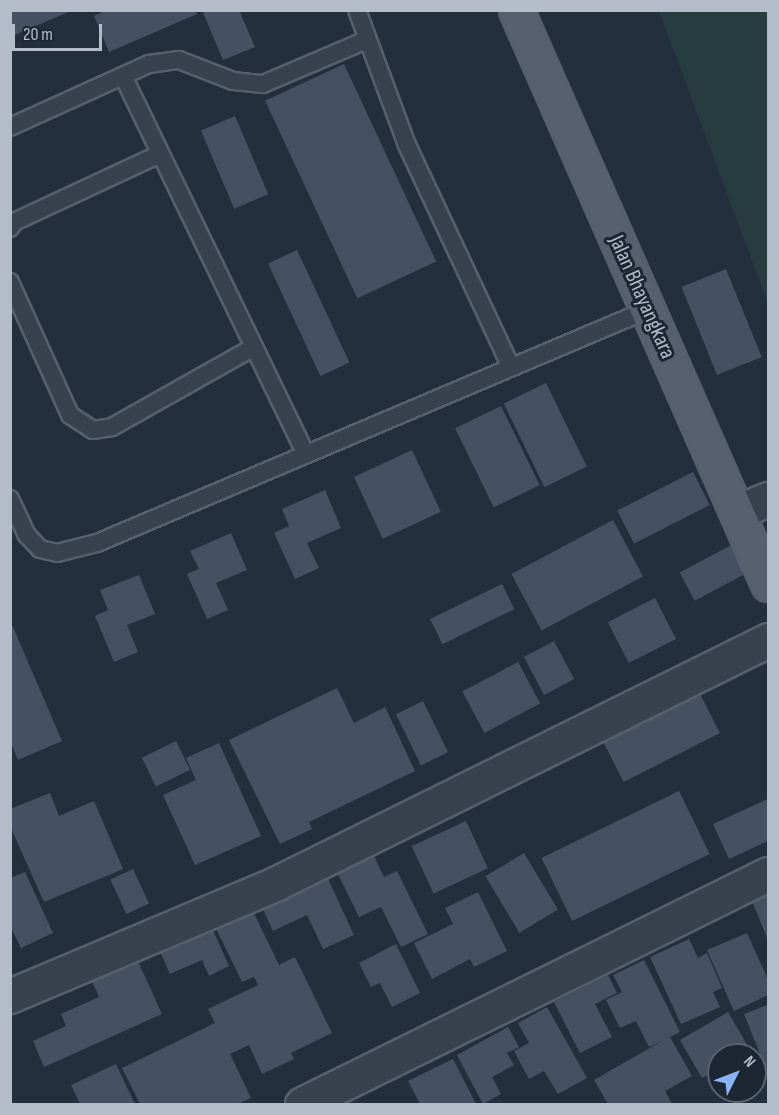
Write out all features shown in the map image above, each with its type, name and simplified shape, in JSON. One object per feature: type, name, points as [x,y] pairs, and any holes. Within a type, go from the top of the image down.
[{"type":"main road","name":"Jalan Bhayangkara","points":[[516,10],[768,584]]},
{"type":"street","points":[[738,512],[768,499]]},
{"type":"street","points":[[10,996],[277,883],[768,640]]},
{"type":"street","points":[[302,1104],[768,874]]},
{"type":"lane","points":[[357,10],[366,40],[407,145],[511,367]]},
{"type":"lane","points":[[10,127],[149,64],[179,60],[233,81],[263,84],[366,40]]},
{"type":"lane","points":[[123,76],[306,454]]},
{"type":"lane","points":[[10,228],[14,222],[160,154]]},
{"type":"lane","points":[[10,282],[70,415],[93,430],[111,427],[254,347]]},
{"type":"lane","points":[[10,500],[27,535],[40,549],[57,553],[97,543],[648,310]]},
{"type":"green space","points":[[659,11],[768,11],[768,304]]},
{"type":"building","points":[[10,10],[73,10],[10,37]]},
{"type":"building","points":[[107,10],[195,10],[197,14],[109,52],[94,16]]},
{"type":"building","points":[[202,10],[239,10],[255,47],[223,60]]},
{"type":"building","points":[[344,64],[436,262],[357,298],[265,101]]},
{"type":"building","points":[[235,116],[268,194],[234,209],[201,130]]},
{"type":"building","points":[[297,250],[349,362],[320,376],[268,264]]},
{"type":"building","points":[[726,269],[762,357],[717,375],[681,287]]},
{"type":"building","points":[[546,383],[587,467],[545,487],[504,404]]},
{"type":"building","points":[[501,406],[540,485],[494,507],[455,428]]},
{"type":"building","points":[[412,450],[441,512],[383,539],[354,477]]},
{"type":"building","points":[[693,472],[710,505],[634,544],[617,511]]},
{"type":"building","points":[[325,490],[341,528],[307,543],[319,568],[295,579],[274,533],[289,526],[282,509]]},
{"type":"building","points":[[613,520],[643,577],[542,630],[511,574]]},
{"type":"building","points":[[231,533],[247,570],[216,583],[228,610],[207,619],[187,574],[199,569],[190,551]]},
{"type":"building","points":[[737,542],[752,570],[695,601],[680,573]]},
{"type":"building","points":[[139,575],[155,614],[127,625],[138,652],[114,662],[95,616],[108,610],[100,590]]},
{"type":"building","points":[[502,584],[514,609],[442,644],[430,619]]},
{"type":"building","points":[[655,598],[676,639],[629,663],[608,622]]},
{"type":"building","points":[[10,620],[62,741],[18,760],[10,741]]},
{"type":"building","points":[[554,641],[574,679],[544,695],[524,657]]},
{"type":"building","points":[[518,662],[540,703],[484,733],[462,692]]},
{"type":"building","points":[[337,688],[354,723],[385,707],[415,771],[309,822],[312,829],[280,844],[229,740]]},
{"type":"building","points":[[699,692],[720,733],[624,782],[603,741]]},
{"type":"building","points":[[423,701],[448,752],[421,765],[396,714]]},
{"type":"building","points":[[176,741],[190,770],[156,786],[142,758]]},
{"type":"building","points":[[219,743],[261,836],[195,865],[163,795],[196,780],[186,758]]},
{"type":"building","points":[[679,791],[710,854],[572,921],[541,858]]},
{"type":"building","points":[[50,793],[59,816],[94,801],[123,869],[44,902],[10,826],[10,809]]},
{"type":"building","points":[[768,799],[768,841],[729,859],[713,824]]},
{"type":"building","points":[[466,821],[488,868],[434,893],[412,846]]},
{"type":"building","points":[[370,848],[384,877],[397,871],[428,934],[401,947],[381,907],[359,917],[334,866]]},
{"type":"building","points":[[524,853],[558,910],[519,933],[485,876]]},
{"type":"building","points":[[322,866],[354,935],[323,949],[307,915],[273,931],[257,896]]},
{"type":"building","points":[[133,869],[149,903],[126,914],[110,880]]},
{"type":"building","points":[[25,872],[53,933],[21,948],[10,926],[10,878]]},
{"type":"building","points":[[768,886],[768,940],[749,894]]},
{"type":"building","points":[[478,892],[507,951],[474,967],[470,959],[432,979],[414,943],[453,924],[445,908]]},
{"type":"building","points":[[249,903],[279,965],[295,957],[332,1033],[291,1053],[294,1059],[262,1074],[249,1045],[230,1054],[251,1098],[237,1104],[140,1104],[122,1068],[215,1023],[208,1009],[258,985],[254,977],[242,982],[212,920]]},
{"type":"building","points":[[207,917],[229,966],[209,976],[202,960],[170,974],[155,940]]},
{"type":"building","points":[[747,933],[768,980],[768,995],[734,1011],[707,950]]},
{"type":"building","points":[[689,939],[698,958],[707,953],[722,988],[713,992],[720,1007],[681,1024],[650,957]]},
{"type":"building","points":[[396,944],[420,993],[392,1007],[380,983],[371,987],[359,963]]},
{"type":"building","points":[[136,957],[162,1014],[44,1067],[33,1041],[66,1026],[61,1014],[99,997],[90,977]]},
{"type":"building","points":[[644,960],[680,1032],[670,1037],[692,1076],[665,1091],[672,1104],[608,1104],[594,1080],[662,1041],[649,1047],[636,1021],[620,1028],[606,1000],[622,992],[613,975]]},
{"type":"building","points":[[608,975],[617,993],[595,1004],[612,1037],[580,1053],[554,1002]]},
{"type":"building","points":[[767,1005],[768,1074],[767,1043],[756,1043],[744,1014]]},
{"type":"building","points":[[547,1007],[587,1078],[558,1094],[544,1071],[529,1079],[514,1051],[529,1043],[518,1023]]},
{"type":"building","points":[[728,1012],[746,1043],[707,1043],[707,1075],[702,1078],[680,1040]]},
{"type":"building","points":[[508,1027],[519,1047],[507,1053],[514,1065],[492,1077],[501,1094],[483,1104],[457,1055]]},
{"type":"building","points":[[453,1059],[476,1104],[420,1104],[408,1081]]},
{"type":"building","points":[[116,1064],[135,1104],[80,1104],[71,1085]]}]
